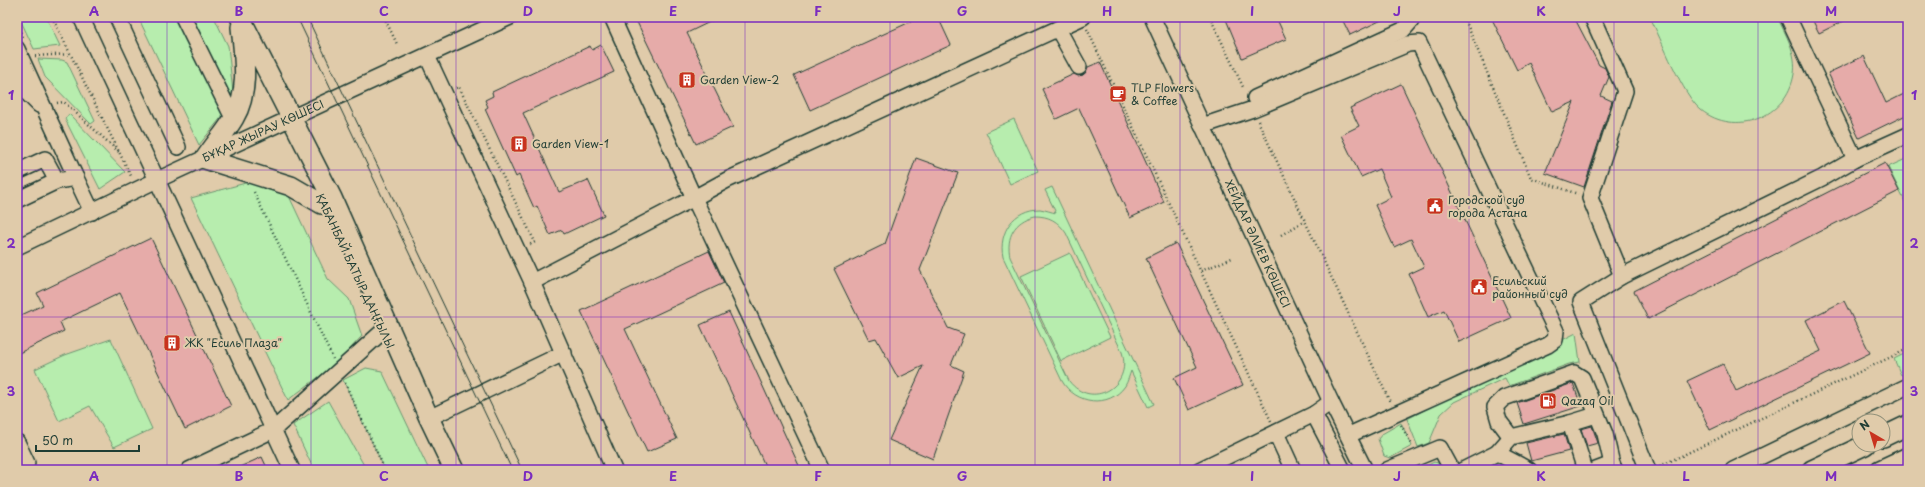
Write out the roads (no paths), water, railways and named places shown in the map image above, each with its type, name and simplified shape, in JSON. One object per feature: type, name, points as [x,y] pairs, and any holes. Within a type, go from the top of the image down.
[{"type":"main road","name":"ҚАБАНБАЙ БАТЫР ДАҢҒЫЛЫ","points":[[240,17],[332,198],[429,418],[454,470]]},
{"type":"main road","points":[[240,17],[245,72],[242,99],[235,117],[205,159],[291,186],[322,204]]},
{"type":"main road","name":"ҚАБАНБАЙ БАТЫР ДАҢҒЫЛЫ","points":[[292,119],[322,204],[382,332],[401,370],[429,418]]},
{"type":"main road","points":[[1891,433],[1908,425]]},
{"type":"main road","points":[[1812,470],[1851,452]]},
{"type":"main road","points":[[1880,470],[1908,457]]},
{"type":"street","points":[[80,17],[292,470]]},
{"type":"street","points":[[117,17],[178,147]]},
{"type":"street","points":[[183,17],[232,116]]},
{"type":"street","name":"БҰҚАР ЖЫРАУ КӨШЕСІ","points":[[17,247],[157,180],[292,119],[510,17]]},
{"type":"street","points":[[612,17],[694,198],[822,470]]},
{"type":"street","points":[[532,282],[727,180],[1083,17]]},
{"type":"street","name":"ХЕЙДАР ӘЛИЕВ КӨШЕСІ","points":[[1152,17],[1331,402],[1349,435],[1365,470]]},
{"type":"street","points":[[1202,126],[1228,119],[1251,105],[1403,30],[1411,21],[1411,17]]},
{"type":"street","points":[[1592,17],[1625,91],[1590,198],[1622,276]]},
{"type":"street","points":[[1788,17],[1855,159]]},
{"type":"street","points":[[1058,29],[1079,67]]},
{"type":"street","points":[[1251,105],[1408,44],[1419,43],[1556,331],[1555,340],[1548,345],[1349,435]]},
{"type":"street","points":[[17,49],[50,108],[76,178],[92,212]]},
{"type":"street","points":[[427,56],[518,251],[614,470]]},
{"type":"street","points":[[17,83],[50,108]]},
{"type":"street","points":[[1653,468],[1581,302],[1622,276],[1822,178],[1855,159],[1908,135]]},
{"type":"street","points":[[17,172],[46,159],[57,181]]},
{"type":"street","points":[[17,200],[57,181],[76,178]]},
{"type":"street","points":[[189,470],[273,430],[382,332]]},
{"type":"street","points":[[429,418],[564,353]]},
{"type":"street","points":[[1511,437],[1499,421],[1496,407],[1504,398],[1574,373],[1582,378],[1604,434],[1613,467],[1596,470]]},
{"type":"street","points":[[1733,470],[1908,386]]},
{"type":"street","points":[[1199,470],[1314,414],[1331,402]]},
{"type":"street","points":[[1314,414],[1343,470]]},
{"type":"street","points":[[1463,470],[1497,453],[1511,437],[1570,423],[1596,415]]},
{"type":"street","points":[[1570,423],[1585,470]]},
{"type":"street","points":[[1276,433],[1293,470]]},
{"type":"street","points":[[17,442],[28,464],[17,468]]},
{"type":"street","points":[[1387,470],[1440,448],[1452,470]]},
{"type":"street","points":[[1497,453],[1529,470]]},
{"type":"tram line","points":[[297,17],[512,470]]},
{"type":"tram line","points":[[307,17],[522,470]]},
{"type":"place","name":"Garden View-2","points":[[687,80]]},
{"type":"place","name":"TLP Flowers & Coffee","points":[[1118,94]]},
{"type":"place","name":"Garden View-1","points":[[519,144]]},
{"type":"place","name":"Городской суд города Астана","points":[[1435,206]]},
{"type":"place","name":"Есильский районный суд","points":[[1479,287]]},
{"type":"place","name":"ЖК \"Есиль Плаза\"","points":[[172,343]]},
{"type":"place","name":"Qazaq Oil","points":[[1548,401]]}]
